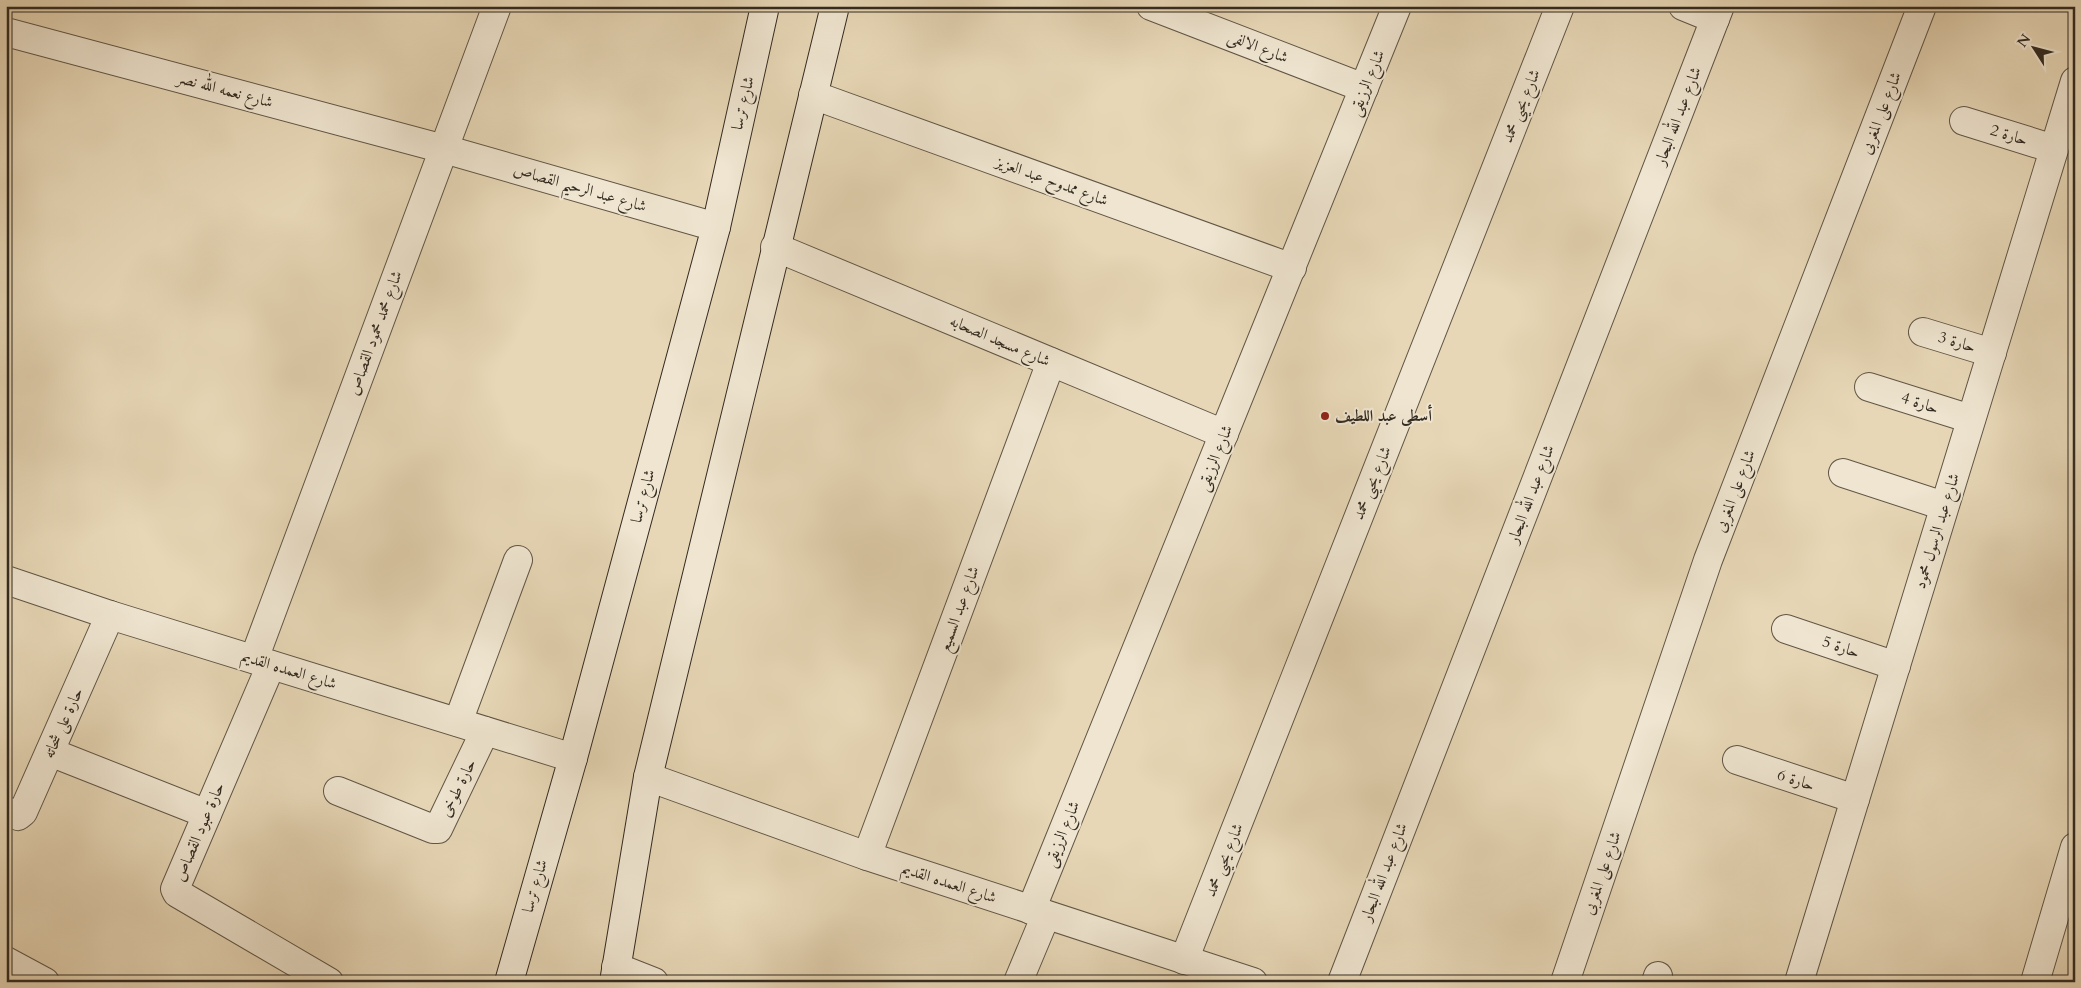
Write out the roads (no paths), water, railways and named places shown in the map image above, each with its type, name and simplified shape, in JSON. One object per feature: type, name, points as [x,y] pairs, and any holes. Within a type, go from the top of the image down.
[{"type":"street","name":"شارع محمد محمود القصاص","points":[[262,662],[444,149],[497,6]]},
{"type":"street","name":"شارع ترسا","points":[[509,982],[572,758],[716,227],[765,6]]},
{"type":"street","points":[[654,982],[615,975],[648,777],[775,247],[835,6]]},
{"type":"street","name":"شارع الالفى","points":[[1151,6],[1364,88]]},
{"type":"street","name":"شارع الرزيقى","points":[[1018,982],[1039,913],[1224,434],[1398,6]]},
{"type":"street","name":"شارع يحيى محمد","points":[[1184,960],[1560,6]]},
{"type":"street","points":[[1683,6],[1718,13]]},
{"type":"street","name":"شارع على المغربى","points":[[1565,982],[1708,560],[1922,6]]},
{"type":"street","name":"شارع عبد الله البحار","points":[[1342,982],[1718,13]]},
{"type":"street","name":"شارع نعمه الله نصر","points":[[6,32],[444,149]]},
{"type":"street","name":"شارع عبد الرسول محمود","points":[[1799,982],[2075,81]]},
{"type":"street","name":"شارع ممدوح عبد العزيز","points":[[813,95],[1292,268]]},
{"type":"street","name":"حارة 2","points":[[1964,121],[2054,149]]},
{"type":"street","name":"شارع عبد الرحيم القصاص","points":[[444,149],[716,227]]},
{"type":"street","name":"شارع مسجد الصحابه","points":[[775,247],[1224,434]]},
{"type":"street","name":"حارة 3","points":[[1922,332],[1992,352]]},
{"type":"street","name":"شارع عبد السميع","points":[[867,856],[1051,362]]},
{"type":"street","name":"حارة 4","points":[[1869,386],[1971,419]]},
{"type":"street","points":[[1843,473],[1944,506]]},
{"type":"street","points":[[458,722],[518,560]]},
{"type":"street","name":"شارع العمده القديم","points":[[6,580],[110,615],[572,758]]},
{"type":"street","name":"حارة على شحاته","points":[[6,812],[18,816],[22,814],[110,615]]},
{"type":"street","name":"حارة 5","points":[[1786,629],[1896,666]]},
{"type":"street","name":"حارة عبود القصاص","points":[[262,662],[207,814],[175,887],[176,892],[329,982]]},
{"type":"street","name":"حارة طوخى","points":[[338,791],[433,828],[438,828],[486,731]]},
{"type":"street","points":[[50,752],[207,814]]},
{"type":"street","name":"حارة 6","points":[[1737,760],[1855,799]]},
{"type":"street","name":"شارع العمده القديم","points":[[648,777],[867,856],[1243,980]]},
{"type":"street","points":[[2035,982],[2075,847]]},
{"type":"street","points":[[6,961],[45,982]]},
{"type":"place","name":"أسطى عبد اللطيف","points":[[1325,416]]}]
